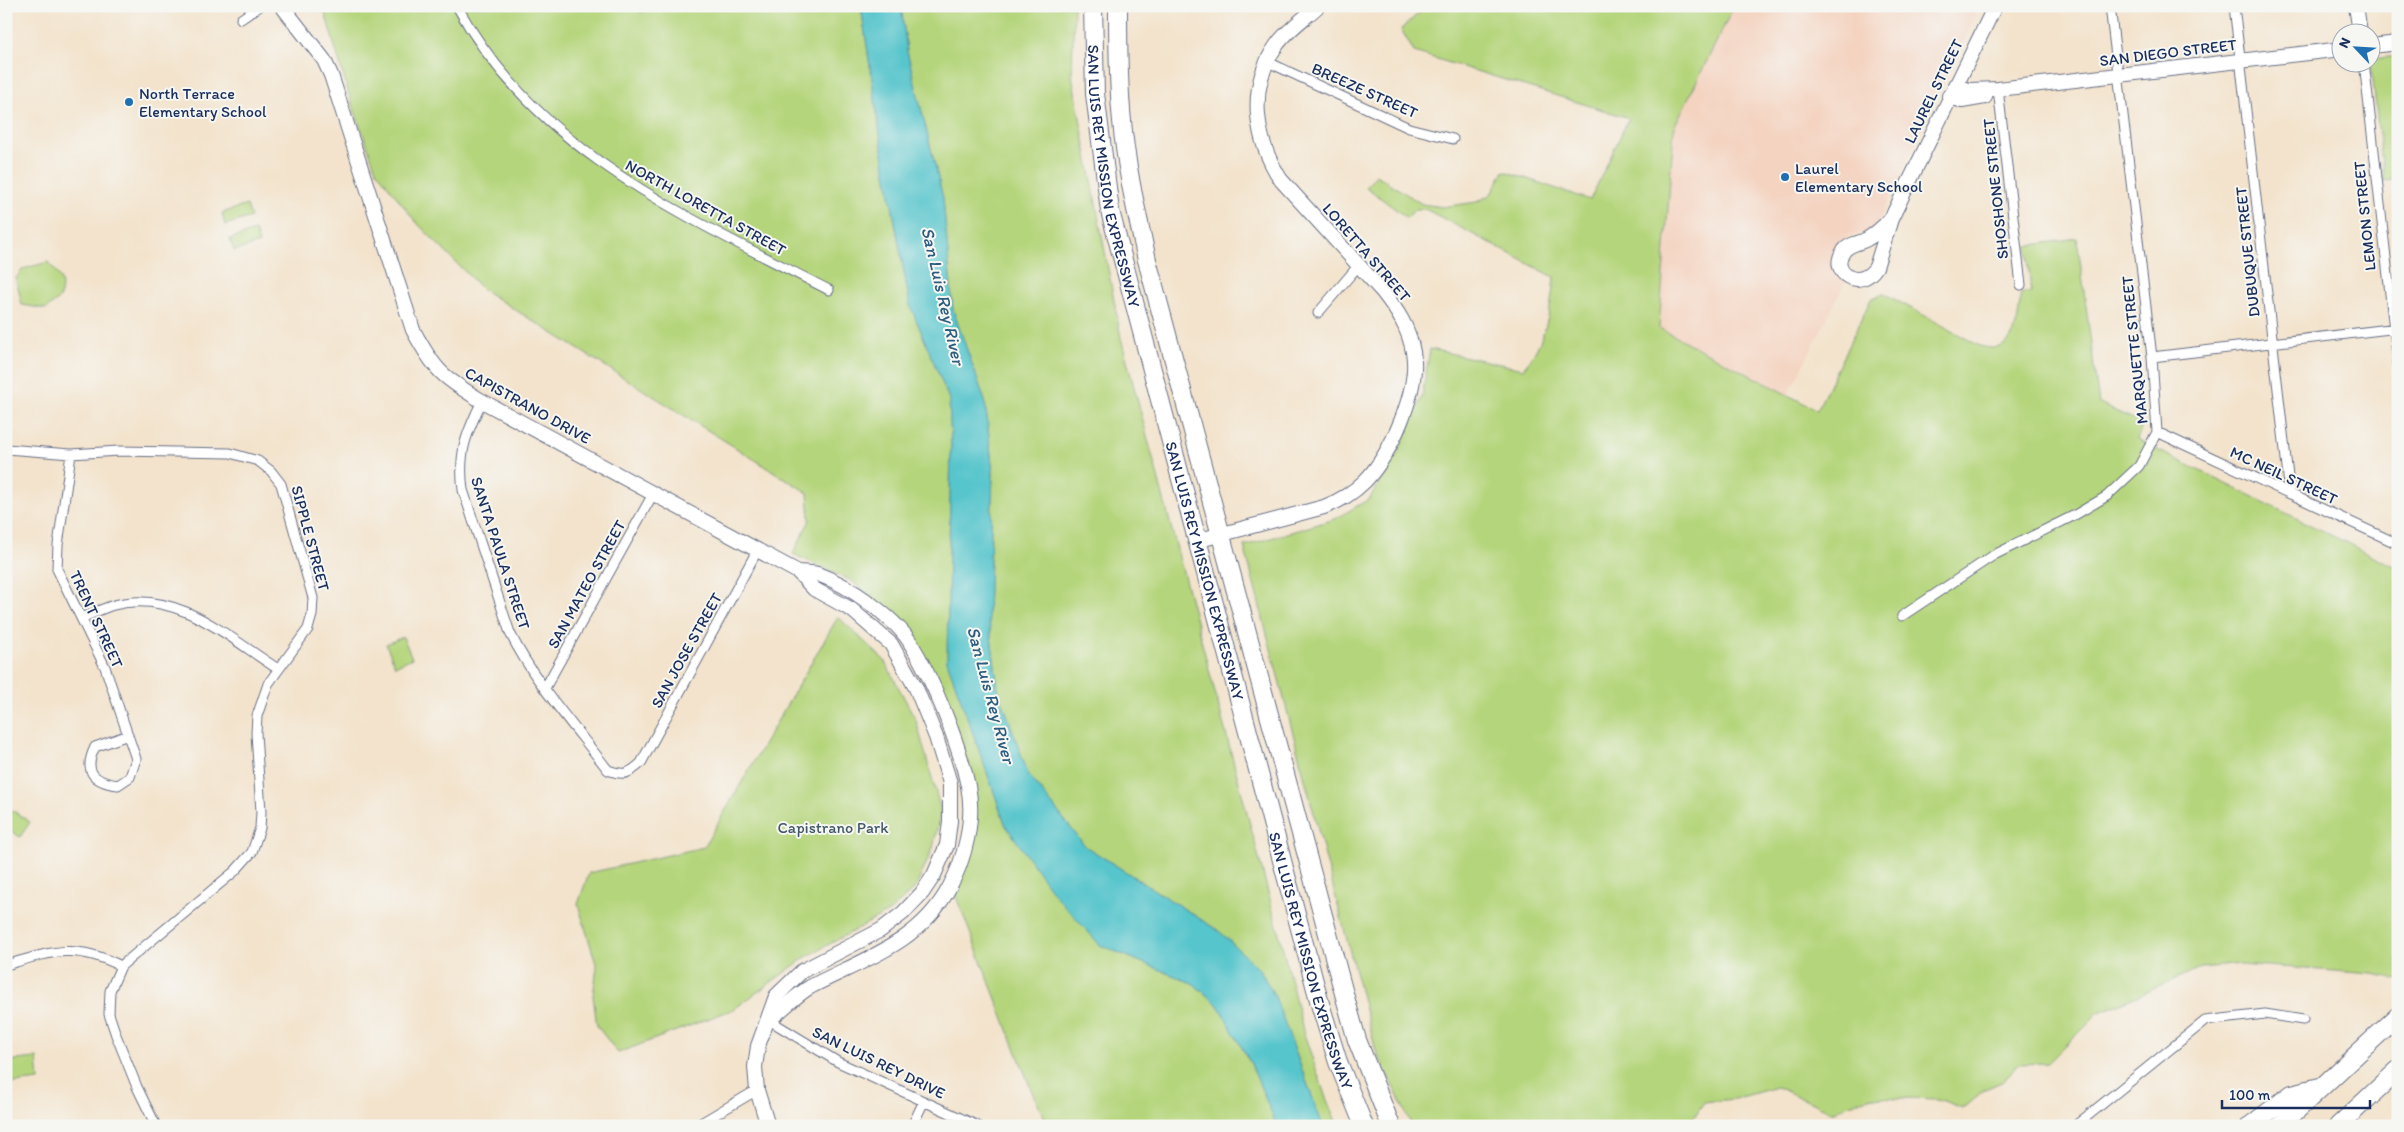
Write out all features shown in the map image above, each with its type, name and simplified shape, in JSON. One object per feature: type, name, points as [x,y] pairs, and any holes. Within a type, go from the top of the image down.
[{"type":"highway","name":"SAN LUIS REY MISSION EXPRESSWAY","points":[[1093,6],[1095,94],[1110,210],[1126,277],[1165,412],[1196,541],[1320,1004],[1333,1047],[1364,1126]]},
{"type":"highway","name":"SAN LUIS REY MISSION EXPRESSWAY","points":[[1118,6],[1118,69],[1122,122],[1131,185],[1155,288],[1357,1040]]},
{"type":"highway","points":[[2280,1126],[2320,1086],[2398,1016]]},
{"type":"highway","points":[[1357,1040],[1391,1126]]},
{"type":"highway","points":[[1357,1040],[1401,1126]]},
{"type":"highway","points":[[2338,1126],[2398,1070]]},
{"type":"highway","points":[[2250,1126],[2292,1094],[2320,1086]]},
{"type":"street","points":[[241,19],[260,6]]},
{"type":"street","name":"CAPISTRANO DRIVE","points":[[282,6],[324,60],[331,75],[413,330],[430,362],[446,379],[482,401],[798,572],[814,589],[852,610],[891,644],[916,688],[936,737],[950,783],[950,821],[947,845],[934,875],[922,893],[900,917],[881,930],[802,971],[788,982],[776,996],[756,1057],[757,1090],[768,1126]]},
{"type":"street","name":"NORTH LORETTA STREET","points":[[457,6],[494,63],[524,96],[574,144],[654,199],[829,290]]},
{"type":"street","name":"LORETTA STREET","points":[[1196,541],[1340,501],[1366,481],[1376,469],[1408,404],[1414,383],[1413,351],[1405,324],[1396,309],[1281,180],[1271,165],[1262,144],[1257,106],[1260,84],[1268,62],[1287,33],[1318,6]]},
{"type":"street","name":"MARQUETTE STREET","points":[[1902,616],[1994,555],[2075,515],[2107,496],[2139,466],[2157,432],[2152,357],[2120,75],[2110,6]]},
{"type":"street","name":"DUBUQUE STREET","points":[[2234,6],[2290,494]]},
{"type":"street","points":[[2356,6],[2358,22]]},
{"type":"street","name":"LAUREL STREET","points":[[1890,219],[1990,8]]},
{"type":"street","points":[[2382,45],[2398,43]]},
{"type":"street","name":"SAN DIEGO STREET","points":[[1952,90],[1962,101],[1988,97],[1998,89],[2332,50]]},
{"type":"street","name":"BREEZE STREET","points":[[1268,62],[1409,128],[1453,139]]},
{"type":"street","name":"LEMON STREET","points":[[2365,72],[2396,328],[2398,365]]},
{"type":"street","name":"SHOSHONE STREET","points":[[1998,89],[2021,285]]},
{"type":"street","points":[[1318,313],[1358,265]]},
{"type":"street","points":[[2152,357],[2396,328]]},
{"type":"street","name":"SANTA PAULA STREET","points":[[482,401],[462,449],[460,470],[463,490],[510,633],[519,652],[608,770],[620,774],[629,774],[641,763]]},
{"type":"street","name":"MC NEIL STREET","points":[[2157,432],[2398,544]]},
{"type":"street","name":"SIPPLE STREET","points":[[6,449],[72,454],[119,451],[230,453],[258,462],[270,471],[281,484],[313,598],[312,615],[308,629],[268,684],[258,716],[256,734],[261,812],[260,828],[252,852],[235,871],[121,966],[110,991],[109,1014],[137,1088],[156,1126]]},
{"type":"street","name":"TRENT STREET","points":[[72,454],[58,545],[57,569],[105,667],[128,735],[136,759],[130,777],[118,785],[103,783],[91,772],[88,760],[95,747],[128,735]]},
{"type":"street","name":"SAN MATEO STREET","points":[[545,688],[653,494]]},
{"type":"street","name":"SAN JOSE STREET","points":[[641,763],[757,551]]},
{"type":"street","name":"CAPISTRANO DRIVE","points":[[769,1020],[808,989],[892,947],[912,933],[936,908],[950,888],[962,856],[969,829],[968,787],[954,739],[935,692],[909,641],[870,602],[819,574],[798,572]]},
{"type":"street","points":[[81,618],[114,605],[136,602],[170,605],[188,611],[278,669]]},
{"type":"street","points":[[6,965],[36,956],[71,950],[98,954],[121,966]]},
{"type":"street","points":[[2075,1126],[2204,1021],[2265,1014],[2303,1020]]},
{"type":"street","name":"SAN LUIS REY DRIVE","points":[[769,1020],[838,1062],[978,1126]]},
{"type":"street","points":[[696,1126],[757,1090]]},
{"type":"street","points":[[912,1126],[924,1101]]},
{"type":"shaded area","name":"Laurel Elementary School","points":[[1734,6],[1957,6],[1976,15],[1876,227],[1872,231],[1848,237],[1842,242],[1837,253],[1848,277],[1788,395],[1659,328],[1674,127]]},
{"type":"green space","points":[[323,6],[631,6],[642,13],[649,6],[861,6],[885,167],[910,305],[949,399],[951,442],[947,661],[1006,826],[1100,945],[1194,984],[1218,1005],[1251,1064],[1277,1126],[1049,1126],[1033,1094],[955,894],[973,848],[969,775],[912,633],[852,581],[793,554],[810,520],[808,493],[482,289],[415,221],[376,170],[350,98]]},
{"type":"green space","points":[[901,6],[1074,6],[1072,75],[1121,338],[1304,1034],[1326,1098],[1338,1126],[1323,1126],[1275,997],[1260,970],[1219,931],[1085,846],[1028,774],[998,689],[988,614],[993,473],[985,401],[953,310],[943,198],[907,51]]},
{"type":"green space","points":[[1427,6],[1734,6],[1674,127],[1659,328],[1817,410],[1871,299],[1883,293],[1980,346],[1992,348],[2002,346],[2013,333],[2019,314],[2021,293],[2031,293],[2027,246],[2077,238],[2099,404],[2143,423],[2137,440],[2398,568],[2398,979],[2373,974],[2241,964],[2201,968],[2098,1013],[2048,1063],[2017,1064],[2004,1081],[1985,1089],[1963,1108],[1938,1099],[1869,1097],[1832,1112],[1777,1087],[1734,1099],[1704,1102],[1688,1126],[1412,1126],[1376,1051],[1244,546],[1335,519],[1369,499],[1396,457],[1422,397],[1430,349],[1523,369],[1531,359],[1542,338],[1549,314],[1554,277],[1425,209],[1415,209],[1407,218],[1366,187],[1376,175],[1422,204],[1442,207],[1477,202],[1491,194],[1504,171],[1590,200],[1629,118],[1414,52],[1401,29]]},
{"type":"green space","points":[[2398,56],[2398,179],[2384,181],[2372,72],[2382,72],[2382,58]]},
{"type":"green space","points":[[247,205],[251,217],[225,225],[222,213]]},
{"type":"green space","points":[[255,231],[259,243],[234,251],[230,239]]},
{"type":"green space","points":[[48,262],[60,279],[62,288],[59,299],[46,309],[22,305],[16,278],[23,269]]},
{"type":"green space","name":"Capistrano Park","points":[[838,617],[884,660],[916,720],[941,811],[933,848],[916,887],[890,911],[806,957],[734,1009],[618,1053],[597,1026],[593,996],[597,967],[578,904],[589,873],[704,847]]},
{"type":"green space","points":[[403,637],[412,658],[395,666],[386,644]]},
{"type":"green space","points":[[12,810],[30,822],[20,837],[6,828],[6,818]]},
{"type":"green space","points":[[37,1058],[39,1080],[6,1084],[6,1061]]},
{"type":"water","name":"San Luis Rey River","points":[[861,6],[901,6],[907,51],[943,198],[953,310],[985,401],[993,473],[988,614],[998,689],[1028,774],[1085,846],[1219,931],[1260,970],[1275,997],[1323,1126],[1277,1126],[1251,1064],[1218,1005],[1194,984],[1100,945],[1054,894],[1006,826],[947,661],[951,442],[949,399],[910,305],[885,167]]},
{"type":"place","name":"North Terrace Elementary School","points":[[129,102]]},
{"type":"place","name":"Laurel Elementary School","points":[[1785,177]]}]
